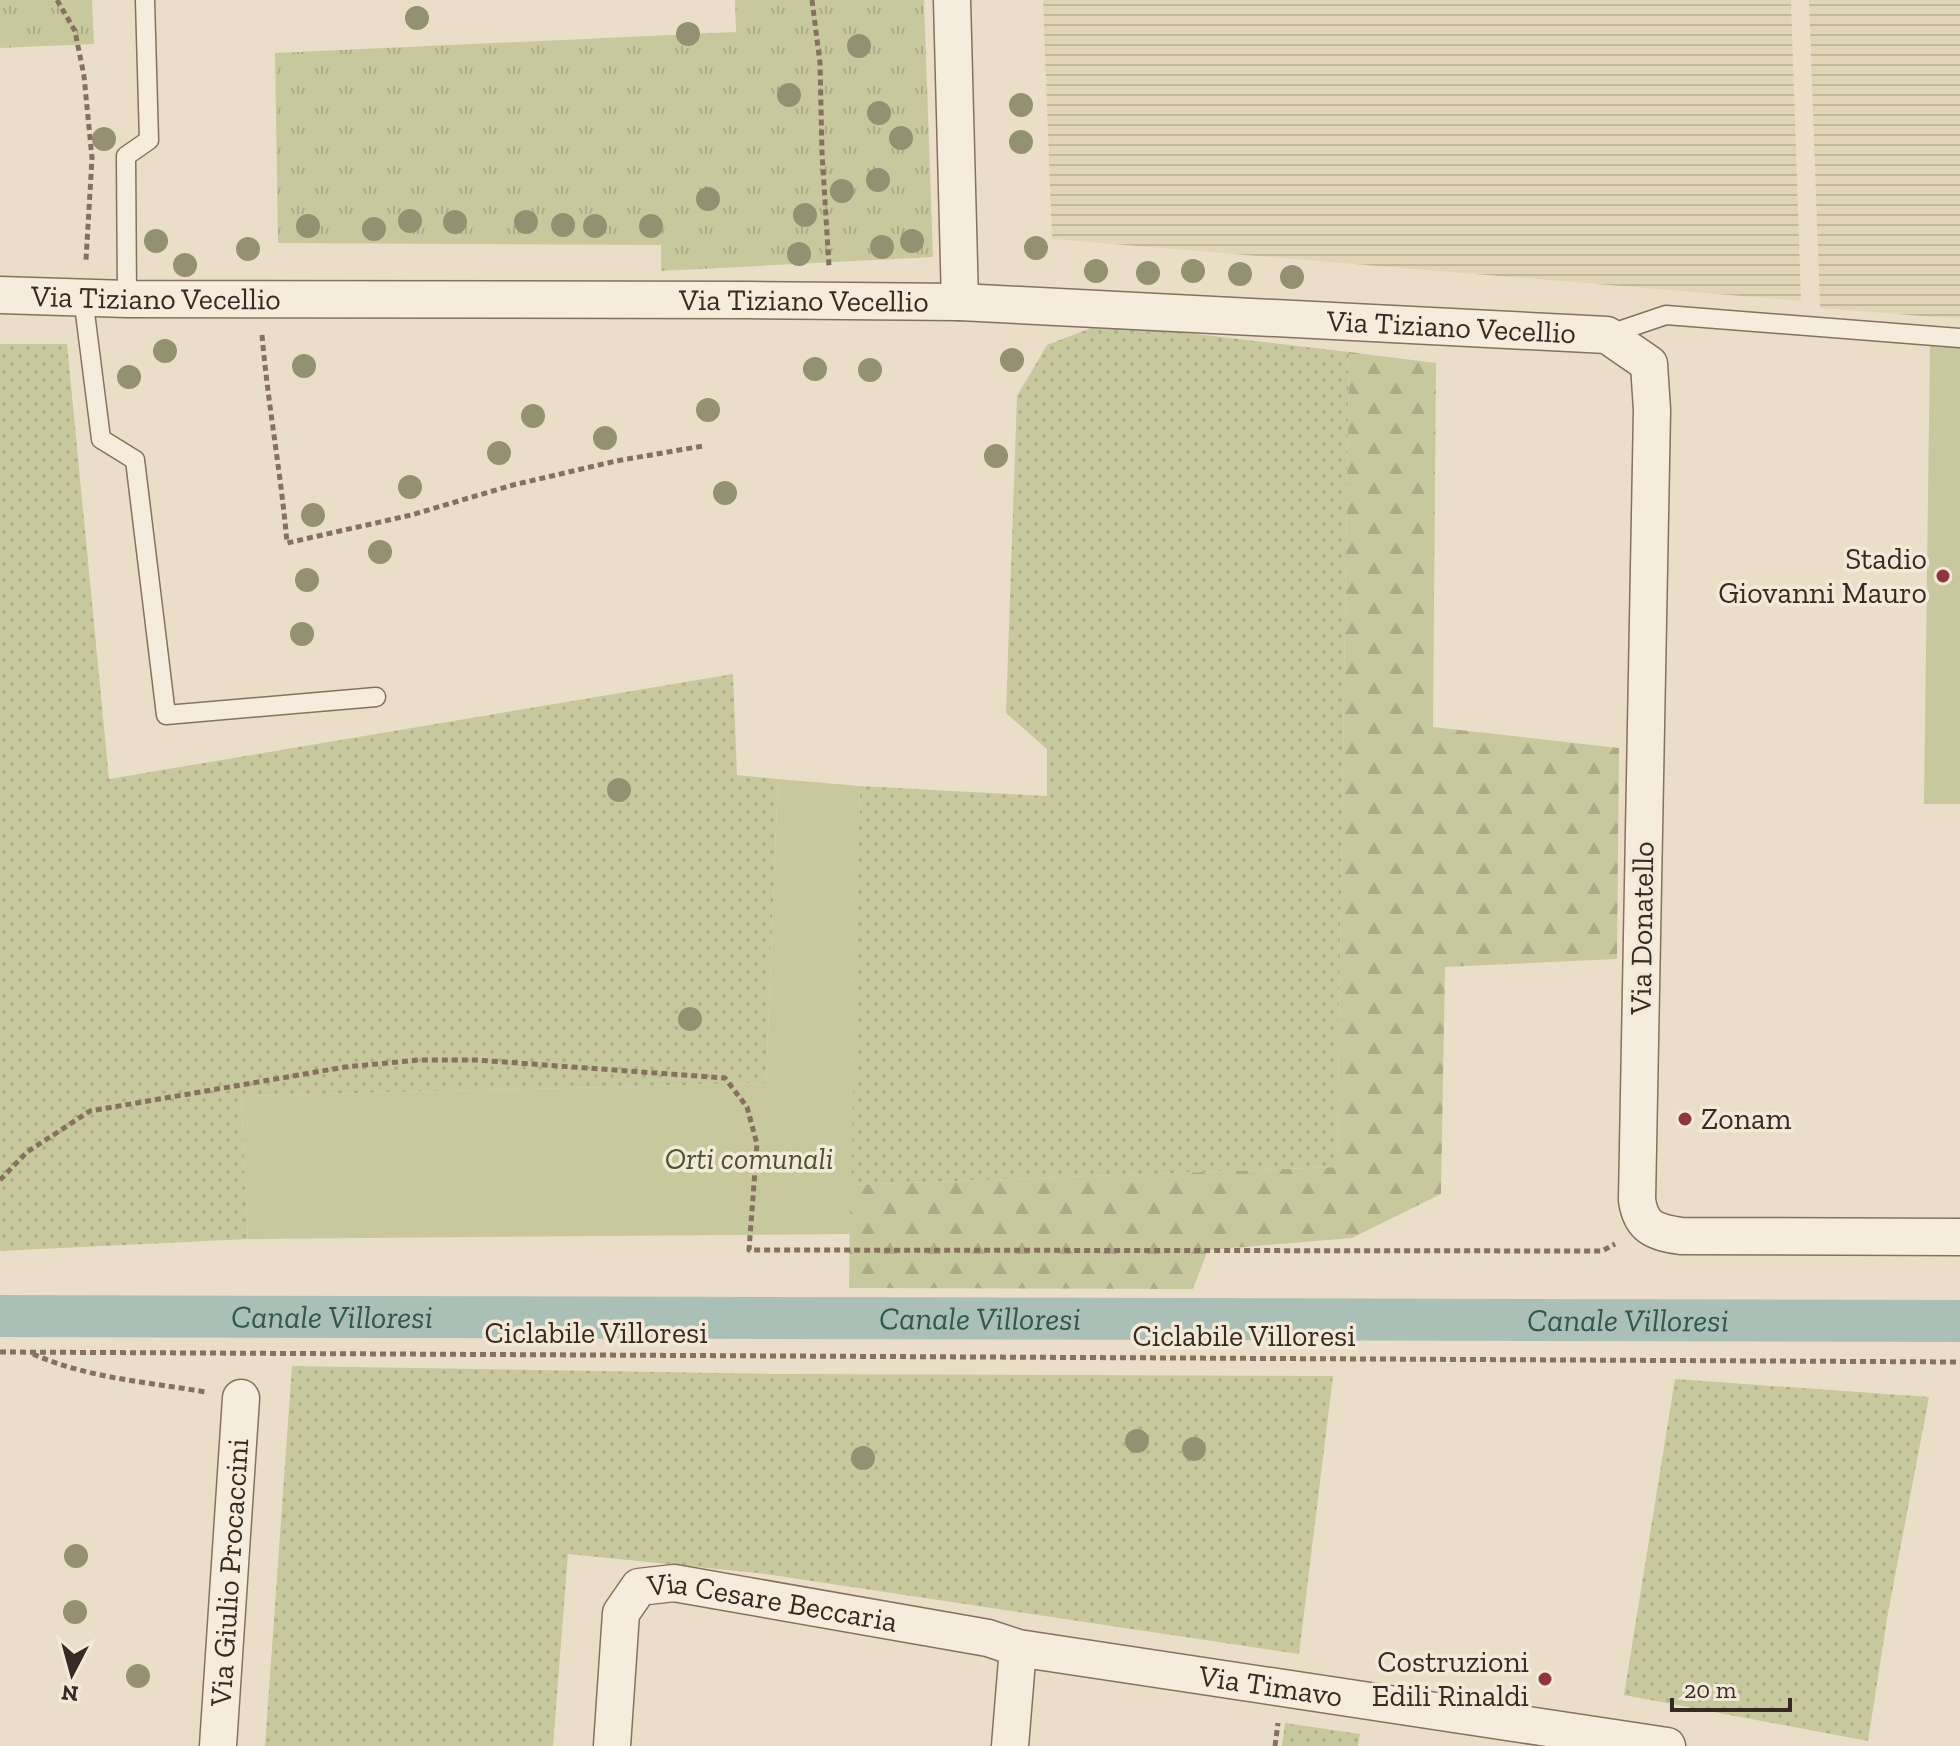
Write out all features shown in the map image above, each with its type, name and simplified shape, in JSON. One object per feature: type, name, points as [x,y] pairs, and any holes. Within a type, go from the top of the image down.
[{"type":"street","points":[[952,0],[960,302]]},
{"type":"street","name":"Via Tiziano Vecellio","points":[[0,295],[127,299],[960,302],[1607,335]]},
{"type":"street","name":"Via Donatello","points":[[1607,335],[1649,364],[1652,410],[1637,1200],[1639,1213],[1646,1225]]},
{"type":"street","points":[[1646,1225],[1662,1233],[1681,1236],[1960,1237]]},
{"type":"street","name":"Via Giulio Procaccini","points":[[218,1746],[241,1398]]},
{"type":"street","name":"Via Cesare Beccaria","points":[[612,1746],[621,1613],[639,1587],[674,1583],[988,1638],[1018,1648]]},
{"type":"street","points":[[1010,1746],[1018,1648]]},
{"type":"street","name":"Via Timavo","points":[[1018,1648],[1667,1746]]},
{"type":"lane","points":[[127,299],[126,156],[149,140],[145,0]]},
{"type":"lane","points":[[83,297],[101,439],[135,460],[166,715],[376,697]]},
{"type":"lane","points":[[1607,335],[1666,315],[1960,338]]},
{"type":"path","points":[[57,0],[75,31],[84,76],[92,158],[83,297]]},
{"type":"path","points":[[812,0],[820,63],[831,300]]},
{"type":"path","points":[[263,346],[287,543],[411,515],[513,485],[601,464],[703,446]]},
{"type":"path","points":[[0,1180],[27,1152],[90,1111],[345,1067],[419,1060],[476,1060],[725,1078],[747,1107],[757,1144],[749,1250],[1602,1251],[1646,1225]]},
{"type":"path","name":"Ciclabile Villoresi","points":[[0,1352],[1960,1362]]},
{"type":"path","points":[[28,1352],[58,1365],[102,1376],[241,1398]]},
{"type":"shaded area","points":[[1043,0],[1791,0],[1801,301],[1052,239]]},
{"type":"shaded area","points":[[1809,0],[1960,0],[1960,319],[1820,308]]},
{"type":"green space","points":[[0,0],[92,0],[94,44],[0,48]]},
{"type":"green space","points":[[735,0],[924,0],[933,257],[661,271],[661,245],[278,243],[275,53],[736,32]]},
{"type":"green space","points":[[1104,323],[1349,352],[1337,1167],[850,1185],[860,786],[1047,796],[1047,749],[1006,713],[1017,396],[1047,345]]},
{"type":"green space","points":[[0,344],[67,344],[109,779],[733,674],[737,775],[778,779],[766,1083],[241,1096],[248,1239],[0,1251]]},
{"type":"green space","name":"Stadio Giovanni Mauro","points":[[1930,345],[1960,347],[1960,804],[1924,804]]},
{"type":"green space","points":[[1349,352],[1436,363],[1433,727],[1619,748],[1617,959],[1445,967],[1441,1194],[1352,1238],[1208,1250],[1193,1289],[849,1288],[850,1185],[1337,1167]]},
{"type":"green space","name":"Orti comunali","points":[[778,779],[860,786],[850,1234],[248,1239],[241,1096],[766,1083]]},
{"type":"green space","points":[[292,1366],[774,1374],[1333,1376],[1299,1654],[758,1573],[568,1554],[553,1746],[265,1746]]},
{"type":"green space","points":[[1675,1379],[1929,1397],[1888,1613],[1868,1741],[1624,1695]]},
{"type":"green space","points":[[1285,1723],[1360,1734],[1358,1746],[1282,1746]]},
{"type":"waterway","name":"Canale Villoresi","points":[[0,1316],[1960,1321]]},
{"type":"place","name":"Stadio Giovanni Mauro","points":[[1943,576]]},
{"type":"place","name":"Zonam","points":[[1685,1119]]},
{"type":"place","name":"Costruzioni Edili Rinaldi","points":[[1545,1679]]}]
